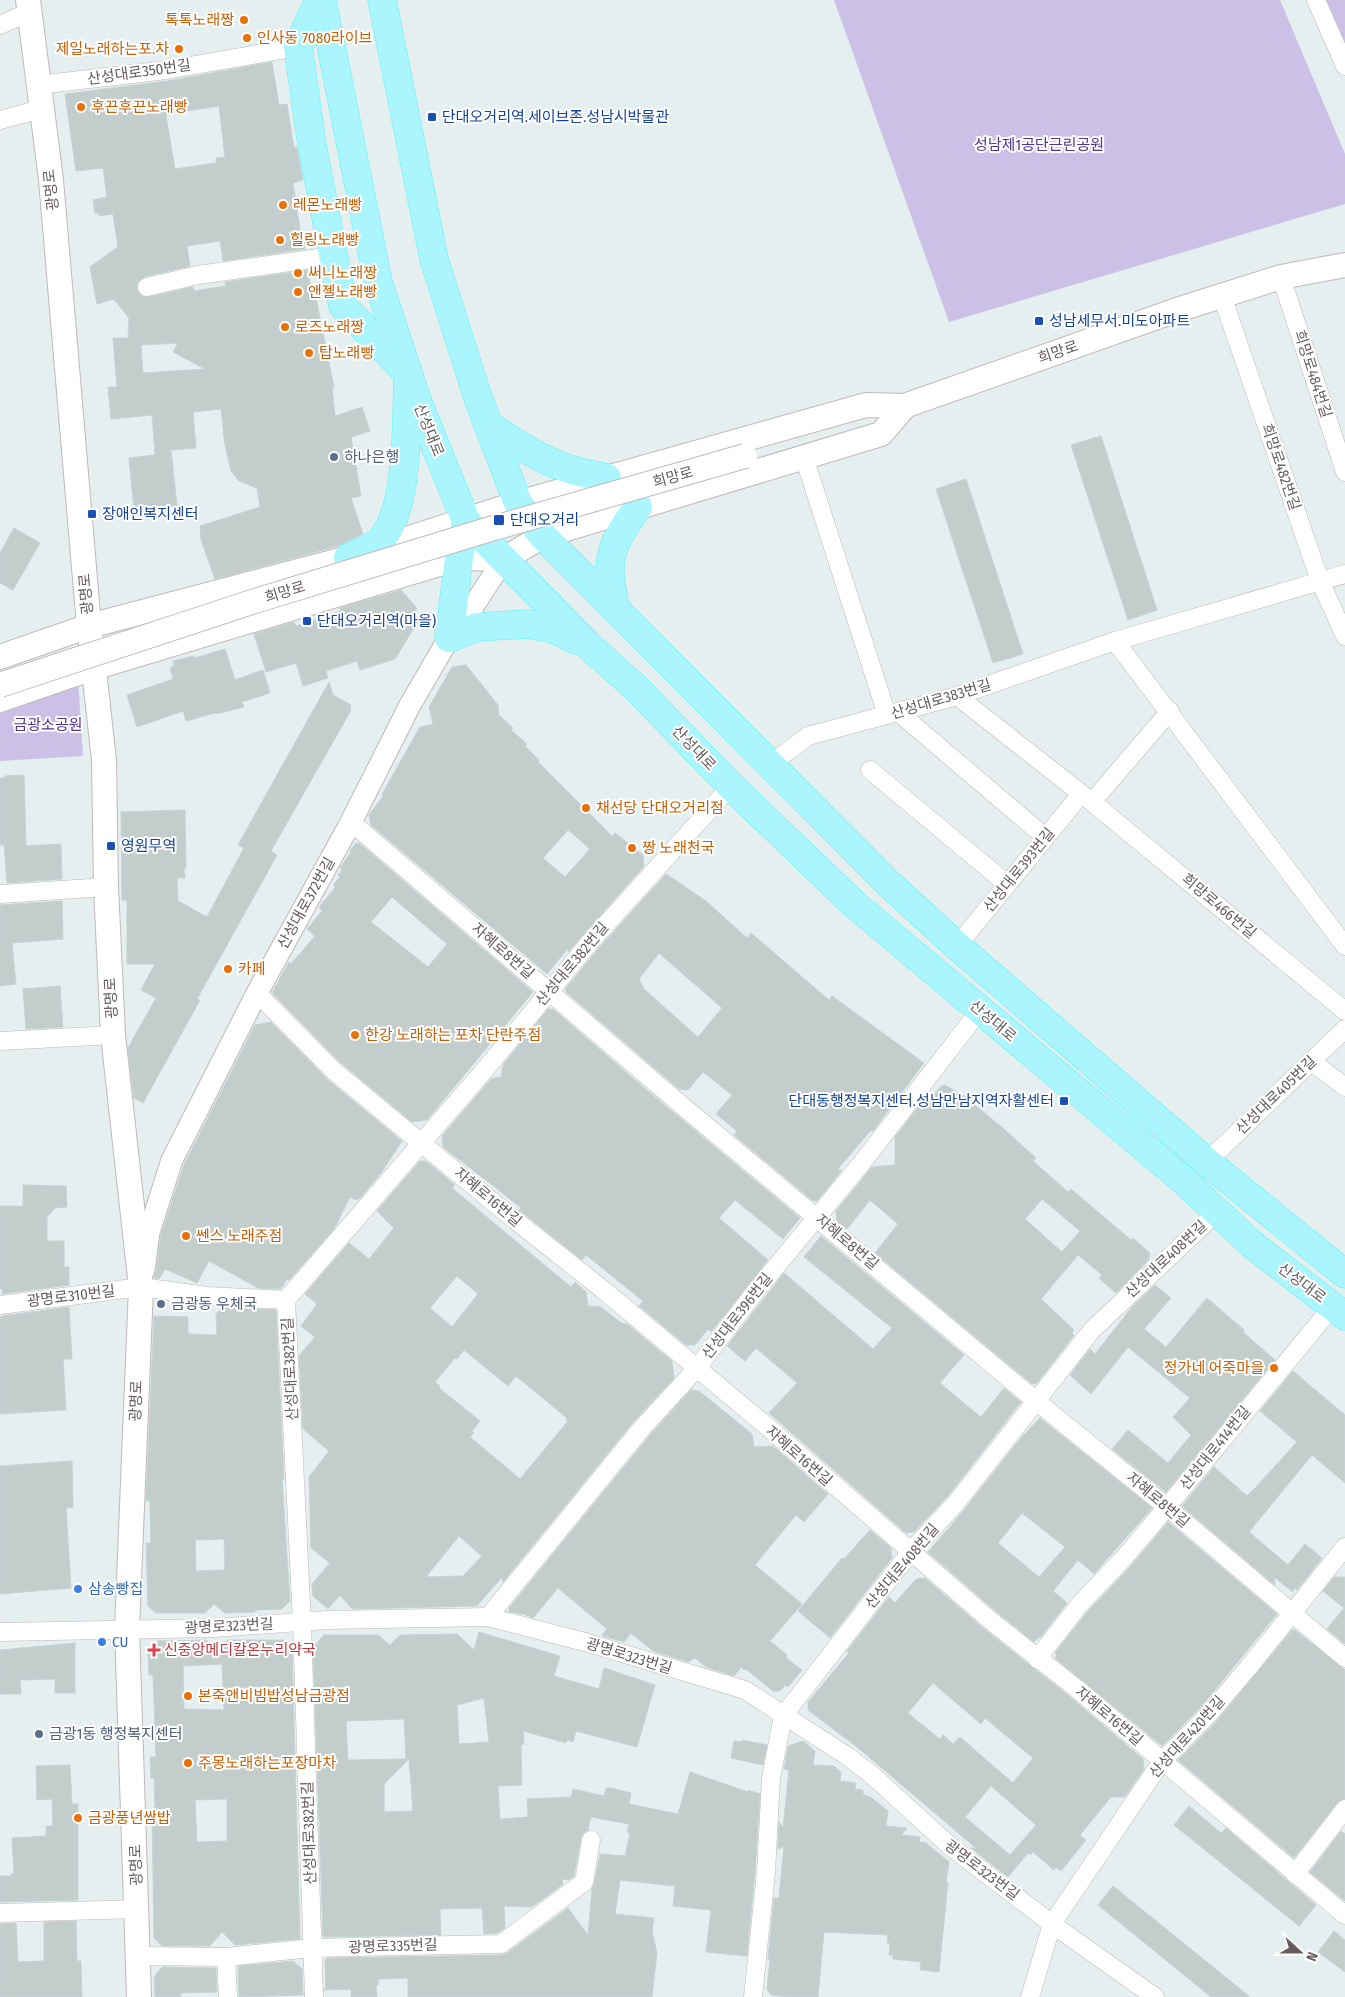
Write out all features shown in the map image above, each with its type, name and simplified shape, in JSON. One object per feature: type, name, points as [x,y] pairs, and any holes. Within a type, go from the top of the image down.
[{"type":"main road","points":[[321,0],[298,47],[312,145],[343,306],[408,374],[405,456],[398,501],[391,523],[381,540],[348,558]]},
{"type":"main road","name":"산성대로","points":[[321,0],[378,282],[418,404],[466,521],[589,646],[636,688],[731,786],[854,904],[1183,1180],[1254,1246],[1339,1311]]},
{"type":"main road","points":[[382,0],[434,259],[488,425],[518,503],[543,536],[889,884],[957,946],[1207,1162],[1345,1274]]},
{"type":"main road","name":"광명로","points":[[28,6],[51,180],[89,626],[104,760],[106,887],[113,1035],[141,1287],[127,1630],[139,1997]]},
{"type":"main road","name":"희망로","points":[[0,685],[255,601],[487,530],[745,456],[905,406],[1168,313],[1281,277],[1345,265]]},
{"type":"main road","points":[[0,656],[89,626],[348,558],[518,503],[866,405],[905,406]]},
{"type":"main road","points":[[0,700],[94,668],[459,558],[504,559],[543,536],[881,434],[905,406]]},
{"type":"main road","points":[[488,425],[550,462],[568,469],[607,478]]},
{"type":"main road","points":[[615,608],[610,572],[612,555],[623,527],[638,507]]},
{"type":"main road","points":[[449,638],[459,558],[466,521]]},
{"type":"main road","points":[[449,638],[477,626],[528,624],[554,629],[589,646]]},
{"type":"street","points":[[1316,0],[1345,66]]},
{"type":"street","points":[[0,25],[28,6]]},
{"type":"street","name":"산성대로350번길","points":[[38,85],[166,70],[298,47]]},
{"type":"street","points":[[0,120],[42,109]]},
{"type":"street","points":[[147,287],[198,275],[333,256]]},
{"type":"street","name":"희망로484번길","points":[[1281,277],[1345,472]]},
{"type":"street","name":"희망로482번길","points":[[1222,296],[1320,581],[1345,636]]},
{"type":"street","points":[[804,457],[892,713],[1045,837]]},
{"type":"street","name":"산성대로372번길","points":[[141,1287],[149,1232],[172,1160],[257,993],[351,822],[410,705],[449,638],[470,611],[504,559]]},
{"type":"street","name":"산성대로383번길","points":[[771,764],[808,736],[957,696],[1115,640],[1345,574]]},
{"type":"street","points":[[1115,640],[1345,946]]},
{"type":"street","name":"희망로466번길","points":[[957,696],[1087,798],[1345,1011]]},
{"type":"street","points":[[1087,798],[1170,711]]},
{"type":"street","points":[[870,770],[1007,884]]},
{"type":"street","name":"산성대로382번길","points":[[314,1997],[302,1622],[286,1300],[488,1066],[634,891],[731,786]]},
{"type":"street","name":"산성대로393번길","points":[[957,946],[1045,837],[1087,798]]},
{"type":"street","name":"자혜로8번길","points":[[351,822],[679,1103],[1036,1401],[1167,1507],[1345,1658]]},
{"type":"street","points":[[0,894],[106,887]]},
{"type":"street","name":"자혜로16번길","points":[[257,993],[334,1071],[511,1217],[602,1288],[912,1550],[1037,1659],[1076,1688],[1345,1915]]},
{"type":"street","name":"산성대로396번길","points":[[488,1617],[642,1428],[697,1368],[755,1292],[860,1164],[980,1010]]},
{"type":"street","name":"산성대로405번길","points":[[1207,1162],[1345,1029]]},
{"type":"street","points":[[0,1041],[113,1035]]},
{"type":"street","points":[[1311,1061],[1345,1087]]},
{"type":"street","name":"산성대로408번길","points":[[753,1997],[766,1872],[771,1778],[783,1716],[912,1550],[956,1503],[1092,1330],[1218,1212]]},
{"type":"street","name":"광명로310번길","points":[[0,1305],[141,1287],[207,1296],[286,1300]]},
{"type":"street","name":"산성대로414번길","points":[[1037,1659],[1080,1604],[1122,1560],[1246,1410],[1339,1311]]},
{"type":"street","name":"산성대로420번길","points":[[1030,1997],[1052,1924],[1162,1761],[1208,1714],[1248,1668],[1345,1547]]},
{"type":"street","name":"광명로323번길","points":[[0,1632],[215,1628],[327,1620],[488,1617],[585,1642],[745,1690],[847,1756],[872,1776],[951,1848],[1052,1924],[1155,1997]]},
{"type":"street","points":[[1295,1874],[1345,1809]]},
{"type":"street","name":"광명로335번길","points":[[139,1956],[226,1957],[312,1948],[501,1944],[584,1882],[591,1840]]},
{"type":"street","points":[[0,1913],[137,1909]]},
{"type":"street","points":[[226,1957],[228,1997]]},
{"type":"green space","name":"성남제1공단근린공원","points":[[834,0],[1280,0],[1345,154],[1345,204],[949,322]]},
{"type":"green space","points":[[1323,0],[1345,0],[1345,50]]},
{"type":"green space","name":"금광소공원","points":[[78,679],[83,756],[0,761],[0,705]]},
{"type":"building","points":[[272,62],[279,105],[287,104],[294,148],[297,147],[303,180],[293,183],[301,236],[303,236],[305,249],[223,261],[220,241],[187,246],[190,266],[144,277],[137,283],[140,295],[149,297],[193,287],[194,291],[226,286],[225,282],[307,270],[311,289],[314,288],[334,387],[332,387],[335,416],[362,407],[370,431],[351,437],[361,496],[351,498],[363,534],[338,546],[215,579],[201,540],[200,526],[260,507],[257,488],[239,481],[231,471],[225,445],[221,409],[193,412],[196,448],[171,450],[177,506],[134,510],[129,458],[155,455],[152,415],[111,419],[108,387],[117,387],[113,338],[128,338],[129,318],[114,299],[97,304],[90,267],[118,247],[113,214],[99,216],[99,213],[95,213],[93,200],[107,197],[103,168],[76,171],[65,94],[167,81]],"holes":[[[219,106],[225,157],[216,158],[216,163],[175,169],[167,114]],[[178,343],[173,352],[205,369],[143,373],[141,345]]]},
{"type":"building","points":[[1101,436],[1157,610],[1128,620],[1071,445]]},
{"type":"building","points":[[966,479],[1023,654],[993,663],[936,489]]},
{"type":"building","points":[[14,528],[40,543],[13,590],[0,583],[0,553]]},
{"type":"building","points":[[401,590],[416,607],[417,623],[395,659],[360,670],[357,661],[326,671],[328,678],[303,686],[296,663],[266,672],[254,634],[294,622],[296,626],[341,611],[340,608]]},
{"type":"building","points":[[225,649],[235,680],[263,670],[270,693],[242,702],[244,707],[186,721],[183,711],[137,727],[127,695],[173,679],[170,668],[174,666],[173,661],[194,656],[195,658]]},
{"type":"building","points":[[466,665],[498,705],[499,715],[513,728],[511,730],[527,744],[525,746],[539,760],[538,762],[612,836],[615,833],[643,855],[644,866],[568,952],[568,948],[547,974],[371,825],[369,815],[384,795],[382,794],[420,727],[433,724],[429,707],[452,667]],"holes":[[[568,830],[590,849],[565,877],[543,858]]]},
{"type":"building","points":[[329,682],[333,695],[351,705],[350,712],[271,851],[277,855],[197,999],[200,1000],[143,1103],[134,1098],[128,1048],[156,998],[141,990],[155,964],[127,964],[127,900],[122,900],[121,812],[185,810],[186,868],[184,868],[185,878],[177,878],[178,901],[207,917],[244,848],[238,845]]},
{"type":"building","points":[[24,775],[26,846],[61,844],[62,879],[7,883],[4,845],[0,845],[0,778]]},
{"type":"building","points":[[359,843],[533,992],[427,1120],[412,1122],[341,1063],[273,994],[289,962],[291,964],[315,936],[307,929],[322,911],[319,907],[335,888],[334,884],[340,877],[338,875],[342,870],[340,868],[355,844]],"holes":[[[392,897],[447,944],[428,967],[371,922]]]},
{"type":"building","points":[[666,874],[706,901],[747,938],[751,933],[829,1000],[832,996],[924,1063],[873,1131],[871,1130],[837,1170],[842,1170],[817,1201],[813,1201],[734,1135],[737,1131],[716,1114],[732,1095],[703,1072],[688,1090],[679,1089],[566,992],[566,988],[599,948]],"holes":[[[659,953],[722,1008],[698,1037],[644,989],[639,979]]]},
{"type":"building","points":[[62,901],[63,939],[12,943],[16,984],[0,986],[0,905]]},
{"type":"building","points":[[60,986],[63,1027],[26,1029],[23,989]]},
{"type":"building","points":[[548,1009],[553,1009],[800,1218],[783,1239],[735,1200],[719,1218],[768,1260],[711,1332],[708,1329],[695,1345],[686,1345],[639,1306],[643,1301],[586,1255],[582,1260],[519,1210],[521,1208],[443,1147],[442,1136],[491,1079],[501,1077],[503,1065]]},
{"type":"building","points":[[271,1022],[327,1079],[402,1141],[381,1173],[360,1198],[356,1200],[350,1197],[334,1229],[289,1280],[287,1279],[281,1289],[258,1288],[209,1261],[197,1283],[165,1269],[159,1279],[154,1278],[161,1235],[184,1165],[255,1025]]},
{"type":"building","points":[[945,1085],[964,1096],[1036,1158],[1033,1161],[1068,1192],[1071,1189],[1131,1240],[1133,1238],[1150,1253],[1148,1261],[1116,1293],[1099,1278],[1102,1275],[1078,1255],[1041,1299],[1074,1330],[1072,1333],[1074,1335],[1037,1383],[1032,1384],[875,1253],[898,1224],[870,1200],[847,1229],[837,1221],[836,1211],[872,1167],[895,1165],[895,1137],[929,1093],[933,1096],[941,1086]],"holes":[[[1042,1199],[1080,1231],[1062,1252],[1025,1219]]]},
{"type":"building","points":[[420,1161],[426,1161],[455,1185],[452,1188],[571,1287],[575,1282],[586,1292],[588,1306],[601,1307],[621,1323],[626,1323],[672,1361],[674,1378],[634,1421],[503,1582],[502,1577],[477,1606],[352,1609],[340,1595],[328,1609],[313,1596],[312,1584],[330,1563],[311,1548],[309,1477],[329,1451],[303,1429],[299,1356],[315,1337],[301,1326],[317,1304],[305,1294],[349,1243],[369,1259],[394,1228],[377,1211]],"holes":[[[457,1276],[478,1294],[452,1327],[430,1308]],[[464,1350],[508,1386],[516,1376],[567,1418],[566,1420],[568,1421],[520,1479],[470,1437],[480,1421],[439,1388],[440,1386],[435,1382],[455,1358],[457,1359]],[[459,1536],[482,1556],[463,1576],[426,1577]]]},
{"type":"building","points":[[23,1185],[66,1186],[67,1207],[55,1208],[47,1217],[47,1241],[64,1241],[64,1267],[69,1267],[69,1285],[2,1294],[3,1289],[0,1289],[0,1206],[23,1206]]},
{"type":"building","points":[[821,1236],[964,1355],[940,1383],[966,1405],[981,1417],[1004,1388],[1021,1402],[948,1496],[914,1532],[906,1533],[769,1413],[797,1383],[756,1348],[745,1361],[727,1346],[784,1273],[873,1349],[892,1328],[804,1257]]},
{"type":"building","points":[[1155,1285],[1171,1298],[1144,1329],[1166,1347],[1207,1298],[1275,1360],[1166,1492],[1112,1449],[1128,1430],[1168,1463],[1191,1435],[1173,1417],[1190,1398],[1128,1347],[1091,1394],[1070,1375],[1090,1349],[1095,1354],[1132,1307]]},
{"type":"building","points":[[69,1307],[72,1359],[63,1359],[66,1410],[0,1414],[0,1318],[2,1316]]},
{"type":"building","points":[[223,1307],[276,1310],[284,1479],[282,1479],[290,1601],[282,1609],[255,1610],[255,1612],[225,1613],[214,1604],[205,1613],[156,1613],[148,1606],[146,1543],[151,1543],[150,1501],[146,1501],[154,1316],[188,1317],[188,1334],[217,1335],[216,1314]],"holes":[[[224,1539],[225,1570],[196,1571],[195,1540]]]},
{"type":"building","points":[[1293,1371],[1345,1415],[1345,1483],[1312,1455],[1249,1532],[1288,1565],[1305,1544],[1322,1558],[1297,1590],[1295,1588],[1293,1592],[1274,1577],[1275,1585],[1182,1506],[1214,1467],[1247,1496],[1297,1442],[1260,1411]]},
{"type":"building","points":[[691,1390],[699,1391],[752,1434],[754,1447],[773,1446],[828,1494],[804,1522],[796,1515],[755,1565],[802,1604],[770,1641],[787,1655],[786,1658],[802,1670],[788,1687],[785,1685],[780,1691],[773,1691],[741,1667],[734,1676],[706,1667],[695,1658],[688,1662],[653,1651],[631,1633],[624,1642],[603,1636],[607,1629],[558,1588],[533,1618],[509,1612],[509,1608],[650,1435]]},
{"type":"building","points":[[1040,1418],[1152,1508],[1094,1574],[1078,1560],[1053,1591],[1067,1603],[1040,1638],[1038,1637],[1034,1642],[928,1552]],"holes":[[[1022,1513],[1065,1547],[1039,1577],[998,1543]]]},
{"type":"building","points":[[72,1461],[73,1507],[66,1508],[71,1588],[0,1594],[0,1466]]},
{"type":"building","points":[[1168,1522],[1277,1614],[1200,1708],[1162,1746],[1055,1658],[1057,1655],[1055,1653],[1088,1611],[1131,1566]]},
{"type":"building","points":[[870,1530],[891,1548],[892,1558],[830,1638],[798,1611],[842,1558],[844,1559]]},
{"type":"building","points":[[1334,1577],[1345,1577],[1345,1644],[1327,1629],[1344,1608],[1323,1591]]},
{"type":"building","points":[[925,1578],[984,1629],[1069,1696],[1143,1759],[1144,1769],[1126,1795],[1124,1797],[1111,1797],[1080,1835],[1086,1840],[1061,1871],[1056,1867],[1054,1870],[1033,1852],[1030,1855],[1028,1853],[1008,1877],[971,1848],[976,1848],[857,1747],[808,1710],[808,1702],[849,1653],[847,1651],[889,1597],[895,1603],[916,1579]],"holes":[[[933,1683],[981,1724],[985,1718],[1033,1758],[1013,1783],[960,1737],[953,1744],[943,1735],[940,1739],[908,1713]],[[991,1786],[1036,1825],[1010,1855],[965,1817]]]},
{"type":"building","points":[[1292,1630],[1295,1630],[1345,1670],[1345,1799],[1337,1803],[1294,1858],[1178,1760],[1216,1722]]},
{"type":"building","points":[[479,1632],[560,1656],[554,1676],[599,1689],[604,1668],[655,1685],[637,1747],[576,1731],[573,1742],[567,1740],[566,1743],[523,1731],[524,1744],[521,1745],[522,1785],[498,1786],[500,1819],[528,1817],[527,1799],[571,1797],[573,1789],[604,1796],[606,1788],[631,1793],[629,1804],[678,1814],[690,1772],[748,1792],[748,1790],[760,1794],[747,1956],[706,1952],[711,1910],[673,1906],[675,1886],[620,1880],[615,1914],[654,1918],[652,1931],[657,1953],[652,1997],[408,1997],[408,1978],[378,1979],[378,1985],[376,1985],[377,1997],[351,1997],[351,1989],[326,1990],[325,1960],[327,1958],[502,1955],[568,1908],[588,1935],[592,1888],[600,1854],[625,1856],[630,1833],[627,1832],[629,1824],[591,1817],[588,1830],[583,1833],[581,1838],[574,1876],[569,1880],[563,1879],[562,1885],[532,1907],[504,1906],[505,1928],[497,1933],[484,1934],[482,1908],[440,1909],[441,1935],[323,1936],[313,1647],[324,1635],[378,1635],[390,1645],[400,1635],[457,1634],[474,1650]],"holes":[[[484,1698],[489,1742],[459,1744],[457,1705]],[[404,1719],[406,1759],[348,1760],[346,1721]],[[409,1759],[413,1811],[384,1812],[384,1784]]]},
{"type":"building","points":[[206,1640],[216,1650],[228,1640],[285,1640],[292,1647],[300,1939],[235,1945],[222,1932],[210,1946],[162,1946],[154,1938],[152,1808],[155,1808],[154,1778],[151,1778],[150,1757],[156,1757],[153,1675],[149,1675],[148,1650],[157,1641]],"holes":[[[222,1664],[224,1710],[184,1709],[183,1666]],[[227,1799],[227,1841],[197,1842],[195,1800]]]},
{"type":"building","points":[[75,1643],[75,1693],[55,1693],[55,1679],[20,1680],[21,1694],[0,1694],[0,1650]]},
{"type":"building","points":[[742,1740],[767,1745],[763,1765],[731,1758],[734,1741],[741,1742]]},
{"type":"building","points":[[803,1741],[815,1751],[813,1765],[834,1766],[841,1772],[840,1781],[856,1783],[855,1789],[863,1790],[863,1794],[872,1798],[888,1811],[886,1826],[907,1828],[901,1835],[920,1837],[919,1842],[926,1843],[949,1862],[939,1972],[920,1970],[921,1962],[893,1959],[893,1955],[889,1955],[890,1943],[887,1943],[888,1935],[824,1932],[818,1997],[771,1995],[767,1989],[774,1898],[779,1898],[784,1846],[778,1849],[779,1822],[783,1828],[789,1770],[784,1769],[788,1746]]},
{"type":"building","points":[[70,1765],[72,1804],[78,1804],[78,1900],[0,1902],[0,1876],[11,1876],[11,1874],[14,1874],[12,1838],[46,1836],[46,1826],[53,1826],[52,1799],[37,1800],[36,1766]]},
{"type":"building","points":[[1189,1806],[1221,1833],[1226,1828],[1316,1905],[1299,1926],[1174,1825]]},
{"type":"building","points":[[1341,1831],[1345,1834],[1345,1901],[1310,1872]]},
{"type":"building","points":[[1113,1886],[1250,1997],[1211,1997],[1098,1905]]},
{"type":"building","points":[[76,1921],[77,1961],[81,1961],[82,1997],[0,1997],[0,1924],[16,1923],[18,1962],[44,1961],[44,1922]]},
{"type":"building","points":[[1334,1931],[1345,1940],[1345,1972],[1318,1952]]},
{"type":"building","points":[[293,1961],[302,1969],[303,1995],[239,1997],[238,1966]]},
{"type":"building","points":[[162,1967],[216,1968],[217,1992],[181,1993],[181,1997],[155,1997],[154,1977]]},
{"type":"place","name":"톡톡노래짱","points":[[244,20]]},
{"type":"place","name":"인사동 7080라이브","points":[[247,38]]},
{"type":"place","name":"제일노래하는포.차","points":[[179,49]]},
{"type":"place","name":"후끈후끈노래빵","points":[[81,107]]},
{"type":"place","name":"단대오거리역.세이브존.성남시박물관","points":[[432,117]]},
{"type":"place","name":"레몬노래빵","points":[[283,205]]},
{"type":"place","name":"힐링노래빵","points":[[280,240]]},
{"type":"place","name":"써니노래짱","points":[[298,273]]},
{"type":"place","name":"앤젤노래빵","points":[[298,292]]},
{"type":"place","name":"성남세무서.미도아파트","points":[[1039,321]]},
{"type":"place","name":"로즈노래짱","points":[[285,327]]},
{"type":"place","name":"탑노래빵","points":[[309,353]]},
{"type":"place","name":"하나은행","points":[[334,457]]},
{"type":"place","name":"장애인복지센터","points":[[92,514]]},
{"type":"place","name":"단대오거리","points":[[499,520]]},
{"type":"place","name":"단대오거리역(마을)","points":[[307,621]]},
{"type":"place","name":"채선당 단대오거리점","points":[[586,808]]},
{"type":"place","name":"영원무역","points":[[111,846]]},
{"type":"place","name":"짱 노래천국","points":[[632,848]]},
{"type":"place","name":"카페","points":[[228,969]]},
{"type":"place","name":"한강 노래하는 포차 단란주점","points":[[355,1035]]},
{"type":"place","name":"단대동행정복지센터.성남만남지역자활센터","points":[[1064,1101]]},
{"type":"place","name":"쎈스 노래주점","points":[[186,1236]]},
{"type":"place","name":"금광동 우체국","points":[[161,1304]]},
{"type":"place","name":"정가네 어죽마을","points":[[1274,1368]]},
{"type":"place","name":"삼송빵집","points":[[78,1589]]},
{"type":"place","name":"CU","points":[[102,1642]]},
{"type":"place","name":"신중앙메디칼온누리약국","points":[[154,1650]]},
{"type":"place","name":"본죽앤비빔밥성남금광점","points":[[188,1696]]},
{"type":"place","name":"금광1동 행정복지센터","points":[[39,1734]]},
{"type":"place","name":"주몽노래하는포장마차","points":[[188,1763]]},
{"type":"place","name":"금광풍년쌈밥","points":[[78,1818]]}]
